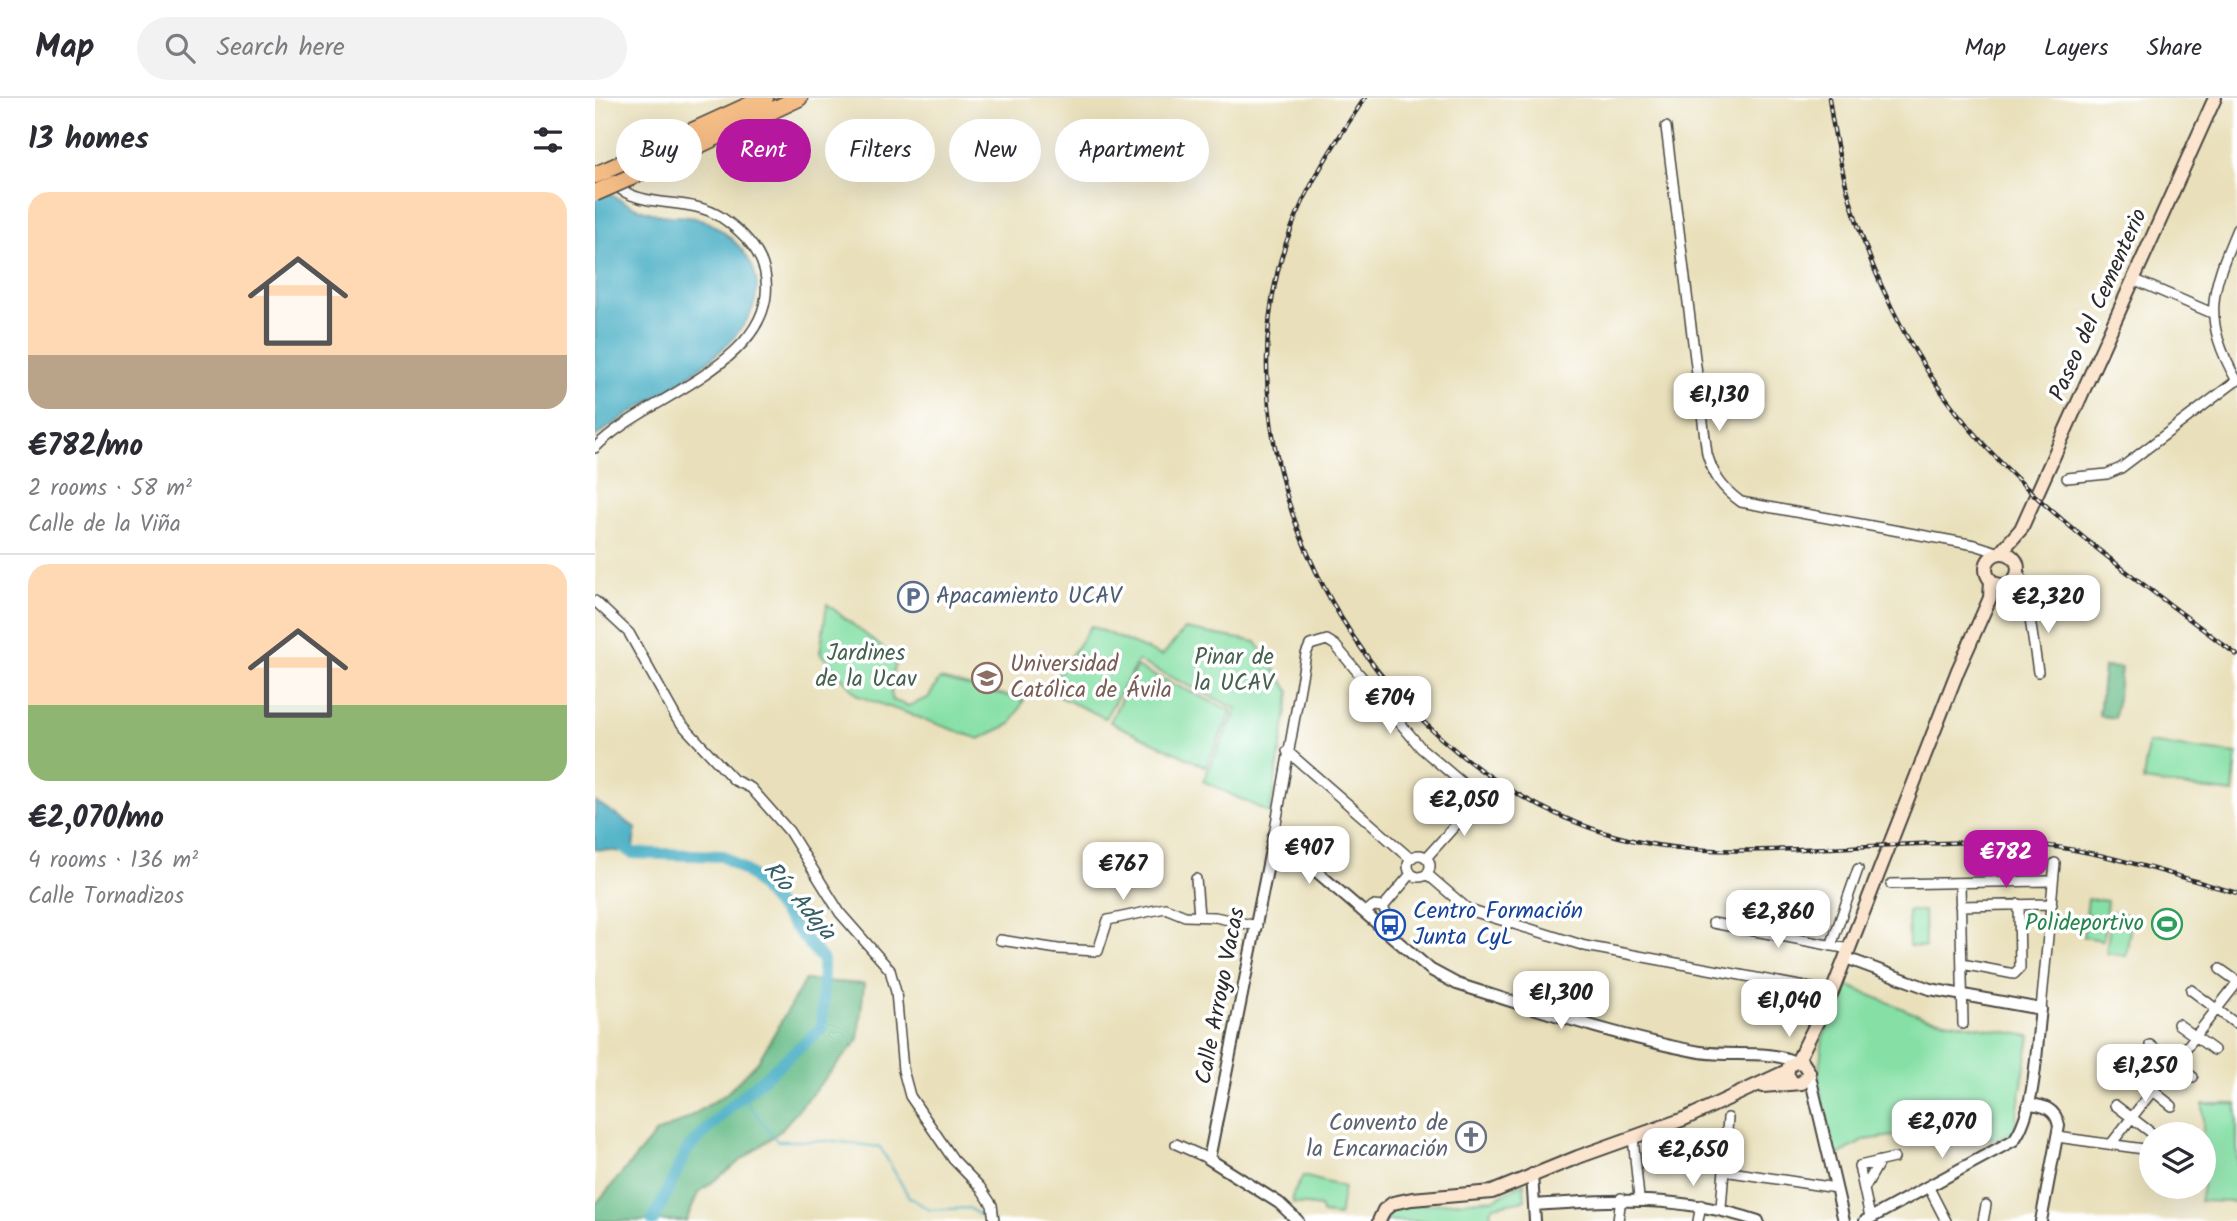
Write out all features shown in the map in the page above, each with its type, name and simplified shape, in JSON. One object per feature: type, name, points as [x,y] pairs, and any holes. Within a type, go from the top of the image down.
[{"type":"highway","points":[[599,171],[765,98]]},
{"type":"highway","points":[[595,193],[799,98]]},
{"type":"main road","name":"Paseo del Cementerio","points":[[2017,566],[2021,529],[2215,98]]},
{"type":"main road","name":"Paseo del Cementerio","points":[[1993,553],[2021,529]]},
{"type":"main road","points":[[1379,1221],[1384,1210],[1393,1203],[1492,1192],[1532,1174],[1684,1119],[1797,1071],[1832,992],[1958,670],[1990,598],[2017,566],[2010,555],[1993,553],[1986,570],[2001,583]]},
{"type":"street","points":[[1666,127],[1707,454],[1713,474],[1723,489],[1741,502],[1993,553]]},
{"type":"street","points":[[595,449],[618,428],[720,363],[762,318],[767,288],[762,260],[737,229],[720,216],[698,207],[623,191],[599,171]]},
{"type":"street","points":[[2067,478],[2107,474],[2121,468],[2237,381],[2218,344],[2213,313],[2218,279],[2237,229]]},
{"type":"street","points":[[2133,279],[2213,313]]},
{"type":"street","points":[[2017,566],[2028,603],[2038,672]]},
{"type":"street","points":[[2001,583],[2028,603]]},
{"type":"street","points":[[595,601],[629,633],[684,727],[734,780],[751,788],[789,831],[840,913],[890,970],[896,992],[904,1070],[910,1096],[953,1159],[981,1187],[992,1205],[994,1221]]},
{"type":"street","name":"Calle Arroyo Vacas","points":[[1209,1159],[1275,835],[1287,751],[1310,645],[1327,640],[1335,645],[1421,748],[1480,798],[1426,859]]},
{"type":"street","points":[[1287,751],[1411,859]]},
{"type":"street","points":[[1275,835],[1431,970],[1457,984],[1673,1046],[1728,1056],[1771,1056],[1797,1071],[1815,1097],[1844,1221]]},
{"type":"street","points":[[1417,856],[1426,859],[1430,867],[1427,874],[1417,877],[1411,874],[1408,868],[1411,859],[1417,856]]},
{"type":"street","points":[[1894,1158],[1859,1166],[1867,1219],[2014,1140],[2021,1129],[2028,1104],[2041,1009],[2055,863]]},
{"type":"street","points":[[1831,946],[1858,869]]},
{"type":"street","points":[[1383,907],[1411,874]]},
{"type":"street","points":[[1427,874],[1469,910],[1585,946],[1832,992]]},
{"type":"street","points":[[1196,879],[1199,916]]},
{"type":"street","points":[[1891,884],[2047,881]]},
{"type":"street","points":[[1960,883],[1963,1024]]},
{"type":"street","points":[[1962,964],[2014,974],[2020,968],[2019,904]]},
{"type":"street","points":[[1961,906],[2052,904]]},
{"type":"street","points":[[1365,913],[1373,906],[1383,907]]},
{"type":"street","points":[[1381,927],[1387,916],[1383,907]]},
{"type":"street","points":[[1000,940],[1033,946],[1098,951],[1108,920],[1165,908],[1185,916],[1257,926]]},
{"type":"street","points":[[1713,923],[1831,946],[1930,989],[2041,1009]]},
{"type":"street","points":[[2111,1144],[2237,982],[2220,969]]},
{"type":"street","points":[[2191,990],[2235,1023]]},
{"type":"street","points":[[2178,1024],[2214,1050]]},
{"type":"street","points":[[2150,1045],[2193,1077]]},
{"type":"street","points":[[2137,1078],[2172,1106]]},
{"type":"street","points":[[2028,1104],[2050,1108],[2057,1116],[2057,1138],[2041,1221]]},
{"type":"street","points":[[2115,1105],[2139,1123]]},
{"type":"street","points":[[1721,1208],[1728,1118]]},
{"type":"street","points":[[1633,1137],[1639,1198]]},
{"type":"street","points":[[2057,1138],[2139,1148]]},
{"type":"street","points":[[1177,1144],[1209,1159],[1279,1203],[1298,1221]]},
{"type":"street","points":[[1864,1189],[1880,1161]]},
{"type":"street","points":[[1724,1171],[1836,1188]]},
{"type":"street","points":[[1532,1174],[1535,1221]]},
{"type":"street","points":[[1928,1186],[1946,1221]]},
{"type":"street","points":[[1534,1205],[1639,1198],[1721,1208],[1758,1221]]},
{"type":"street","points":[[1618,1221],[1621,1199]]},
{"type":"street","points":[[1698,1221],[1701,1205]]},
{"type":"street","points":[[1983,1221],[1986,1205]]},
{"type":"green space","name":"Jardines de la Ucav","points":[[827,604],[898,660],[890,679],[892,700],[908,706],[928,698],[940,679],[1024,700],[1011,724],[979,739],[858,696],[820,653]]},
{"type":"green space","name":"Pinar de la UCAV","points":[[1091,626],[1162,656],[1185,629],[1256,642],[1290,692],[1270,813],[1203,781],[1237,709],[1138,661],[1105,718],[1047,691]]},
{"type":"green space","points":[[1136,667],[1232,711],[1206,767],[1110,722]]},
{"type":"green space","points":[[2104,667],[2121,668],[2115,718],[2099,716]]},
{"type":"green space","points":[[2148,743],[2237,754],[2233,793],[2143,781]]},
{"type":"green space","points":[[2088,899],[2107,901],[2103,940],[2083,937]]},
{"type":"green space","points":[[1908,911],[1924,911],[1925,947],[1909,946]]},
{"type":"green space","points":[[2112,912],[2132,916],[2126,956],[2106,953]]},
{"type":"green space","points":[[805,980],[864,984],[858,1040],[780,1131],[698,1193],[686,1221],[595,1221],[595,1205],[656,1133],[681,1122],[726,1094],[759,1060]]},
{"type":"green space","points":[[1846,985],[1923,1017],[2030,1036],[2014,1132],[1998,1139],[1900,1135],[1865,1140],[1834,1157],[1818,1080],[1823,1037]]},
{"type":"green space","points":[[2203,1104],[2237,1104],[2237,1202],[2200,1201],[2216,1199],[2216,1122],[2203,1122]]},
{"type":"green space","points":[[1303,1176],[1344,1187],[1339,1216],[1323,1214],[1320,1207],[1293,1203],[1292,1196]]},
{"type":"green space","points":[[1524,1183],[1525,1200],[1494,1206],[1490,1211],[1492,1221],[1385,1221],[1396,1207],[1494,1199]]},
{"type":"water","points":[[595,183],[634,207],[661,215],[698,218],[716,227],[734,241],[747,257],[757,285],[751,312],[733,338],[707,362],[595,437]]},
{"type":"water","points":[[595,801],[636,828],[632,853],[595,849]]},
{"type":"waterway","name":"Río Adaja","points":[[595,828],[632,853],[723,856],[751,875],[823,960],[822,1028],[729,1108],[687,1150],[653,1221]]},
{"type":"waterway","points":[[742,1096],[777,1141],[833,1141],[880,1147],[909,1197],[930,1210],[969,1208],[988,1221]]},
{"type":"railway","points":[[1365,98],[1314,180],[1293,224],[1278,270],[1267,358],[1275,447],[1300,534],[1340,616],[1394,690],[1459,753],[1533,803],[1616,836],[1639,842],[1685,849],[1731,851],[1946,843],[2026,843],[2117,859],[2237,893]]},
{"type":"railway","points":[[1829,98],[1849,194],[1881,286],[1903,330],[1956,412],[2016,478],[2076,532],[2237,655]]},
{"type":"place","name":"Apacamiento UCAV","points":[[913,597]]},
{"type":"place","name":"Universidad Católica de Ávila","points":[[987,678]]},
{"type":"place","name":"Polideportivo","points":[[2167,924]]},
{"type":"place","name":"Centro Formación Junta CyL","points":[[1390,925]]},
{"type":"place","name":"Convento de la Encarnación","points":[[1471,1137]]}]
